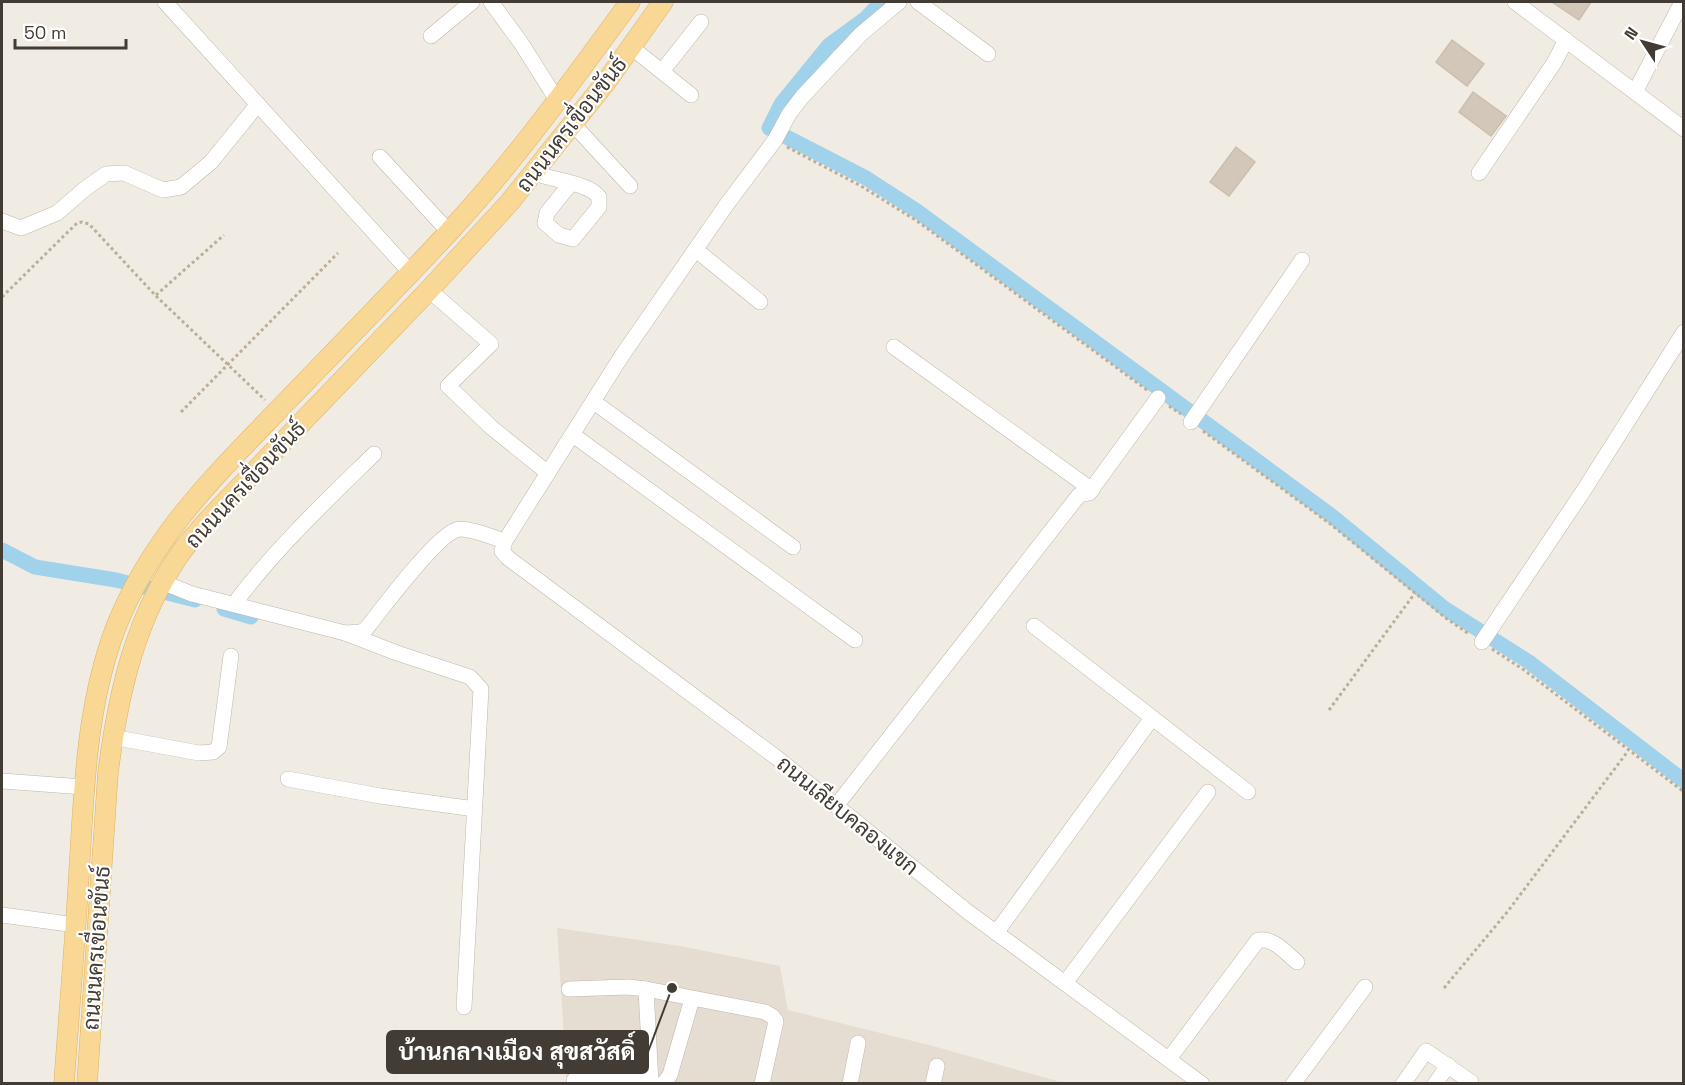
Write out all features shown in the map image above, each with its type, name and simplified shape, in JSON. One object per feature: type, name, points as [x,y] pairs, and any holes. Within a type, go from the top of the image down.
[{"type":"main road","name":"ถนนนครเขื่อนขันธ์","points":[[64,1083],[84,787],[92,718],[115,630],[133,591],[153,554],[190,504],[489,187],[630,2]]},
{"type":"main road","name":"ถนนนครเขื่อนขันธ์","points":[[87,1083],[112,737],[136,638],[158,590],[176,561],[209,519],[429,290],[509,203],[573,124],[663,2]]},
{"type":"main road","points":[[609,31],[631,47]]},
{"type":"main road","points":[[324,363],[342,380]]},
{"type":"main road","points":[[74,951],[96,952]]},
{"type":"street","points":[[165,2],[411,272]]},
{"type":"street","points":[[431,36],[472,2]]},
{"type":"street","points":[[491,2],[521,43],[557,100]]},
{"type":"street","points":[[345,633],[361,632],[366,629],[425,557],[456,529],[468,530],[504,541],[621,357],[775,140],[789,114],[861,34],[899,2]]},
{"type":"street","points":[[918,2],[988,54]]},
{"type":"street","points":[[1515,2],[1683,129]]},
{"type":"street","points":[[1635,92],[1682,2]]},
{"type":"street","points":[[663,70],[700,22]]},
{"type":"street","points":[[1479,173],[1554,63],[1566,40]]},
{"type":"street","points":[[631,47],[663,70],[691,95]]},
{"type":"street","points":[[2,221],[21,228],[57,213],[106,174],[124,173],[163,190],[181,187],[211,162],[258,104]]},
{"type":"street","points":[[573,124],[630,186]]},
{"type":"street","points":[[380,157],[449,232]]},
{"type":"street","points":[[534,173],[571,183]]},
{"type":"street","points":[[696,250],[760,302]]},
{"type":"street","points":[[1194,416],[1302,260]]},
{"type":"street","points":[[429,290],[491,344],[448,386],[492,428],[548,473]]},
{"type":"street","points":[[1486,636],[1584,490],[1683,332]]},
{"type":"street","points":[[894,347],[1092,490]]},
{"type":"street","points":[[836,806],[1079,495],[1092,490],[1158,398]]},
{"type":"street","points":[[594,402],[793,548]]},
{"type":"street","points":[[573,435],[855,640]]},
{"type":"street","points":[[234,604],[283,544],[374,454]]},
{"type":"street","name":"ถนนเลียบคลองแขก","points":[[504,541],[502,551],[508,558],[777,758],[996,933],[1202,1083]]},
{"type":"street","points":[[158,590],[192,594],[345,633],[470,677],[481,688],[464,1007]]},
{"type":"street","points":[[1034,626],[1248,792]]},
{"type":"street","points":[[112,737],[199,753],[213,752],[219,747],[231,656]]},
{"type":"street","points":[[996,933],[1152,718]]},
{"type":"street","points":[[288,779],[380,796],[475,809]]},
{"type":"street","points":[[2,781],[84,787]]},
{"type":"street","points":[[1065,983],[1208,792]]},
{"type":"street","points":[[2,915],[76,925]]},
{"type":"street","points":[[1169,1059],[1258,940],[1265,939],[1273,942],[1297,962]]},
{"type":"street","points":[[569,989],[628,987],[765,1012],[776,1021],[762,1083]]},
{"type":"street","points":[[1293,1083],[1365,987]]},
{"type":"street","points":[[574,1080],[650,1079],[645,989]]},
{"type":"street","points":[[663,1083],[670,1075],[693,999]]},
{"type":"street","points":[[850,1083],[858,1043]]},
{"type":"street","points":[[1403,1083],[1426,1051],[1471,1082]]},
{"type":"street","points":[[1435,1083],[1448,1065]]},
{"type":"street","points":[[933,1083],[937,1066]]},
{"type":"path","points":[[775,140],[861,186],[917,220],[1158,398],[1194,416],[1447,619],[1486,636],[1524,670],[1683,792]]},
{"type":"path","points":[[2,297],[77,223],[89,224],[156,296],[278,411]]},
{"type":"path","points":[[156,296],[224,235]]},
{"type":"path","points":[[181,412],[229,366],[338,253]]},
{"type":"path","points":[[1329,710],[1415,593]]},
{"type":"path","points":[[1444,988],[1508,911],[1628,751]]},
{"type":"shaded area","points":[[557,928],[680,946],[780,966],[788,1010],[929,1045],[1064,1083],[567,1083]]},
{"type":"building","points":[[1552,2],[1591,2],[1579,20]]},
{"type":"building","points":[[1452,40],[1484,64],[1467,86],[1436,62]]},
{"type":"building","points":[[1473,92],[1506,116],[1491,136],[1459,112]]},
{"type":"building","points":[[1236,147],[1255,162],[1229,196],[1210,182]]},
{"type":"waterway","points":[[881,2],[866,18],[829,45],[781,104],[769,128],[866,178],[917,211],[1332,516],[1444,608],[1529,662],[1684,781]]},
{"type":"waterway","points":[[2,550],[35,567],[116,580],[195,600]]},
{"type":"waterway","points":[[224,609],[251,617]]},
{"type":"place","name":"บ้านกลางเมือง สุขสวัสดิ์","points":[[672,988]]}]
